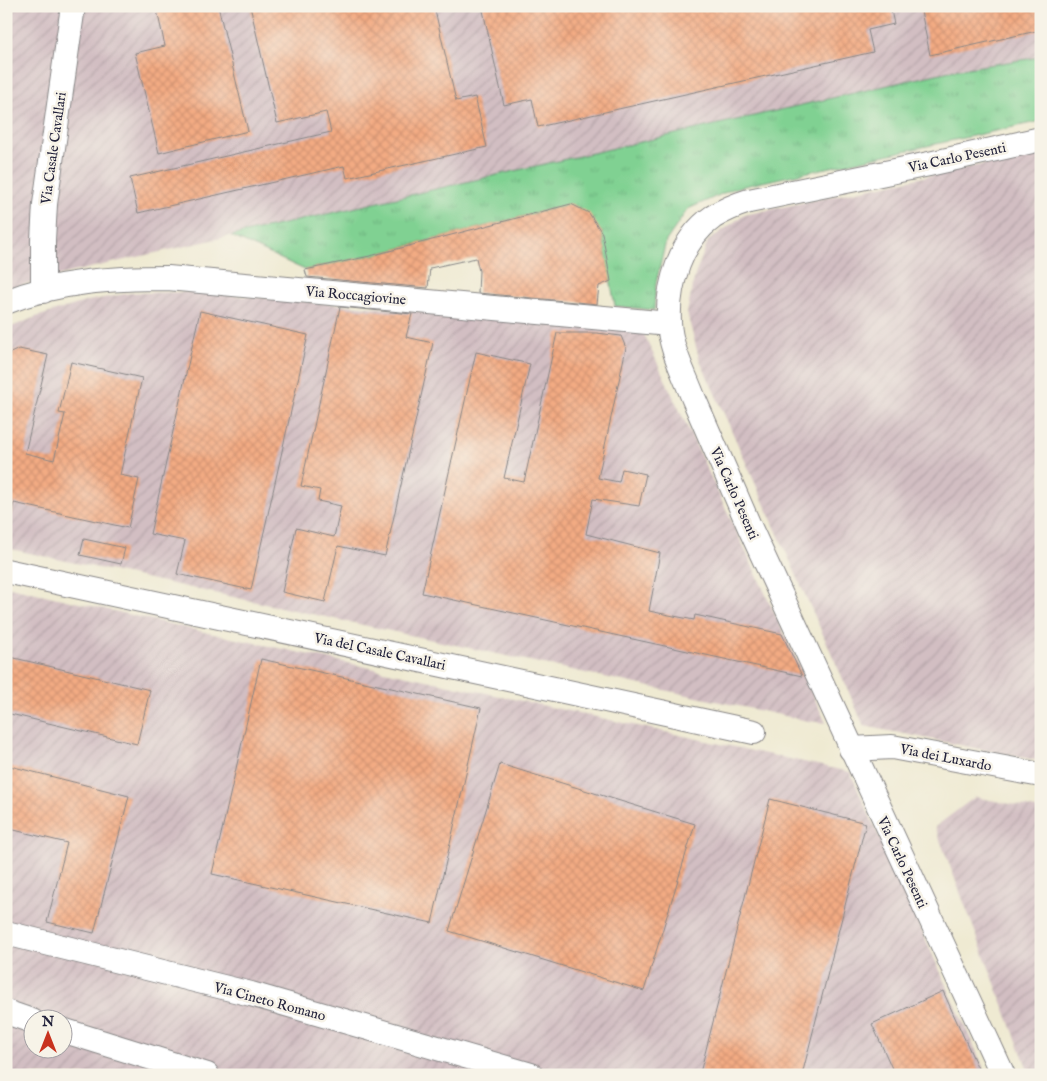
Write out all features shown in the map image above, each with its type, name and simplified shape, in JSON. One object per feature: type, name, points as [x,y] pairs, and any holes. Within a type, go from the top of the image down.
[{"type":"street","name":"Via Casale Cavallari","points":[[43,291],[45,204],[73,6]]},
{"type":"street","name":"Via Carlo Pesenti","points":[[1003,1075],[851,749],[720,460],[672,344],[669,324],[669,302],[678,263],[688,245],[711,219],[728,208],[749,201],[1041,139]]},
{"type":"street","name":"Via Roccagiovine","points":[[43,291],[105,280],[168,278],[669,324]]},
{"type":"street","points":[[6,302],[43,291]]},
{"type":"street","name":"Via del Casale Cavallari","points":[[6,571],[754,732]]},
{"type":"street","name":"Via dei Luxardo","points":[[851,749],[892,747],[1041,775]]},
{"type":"street","name":"Via Cineto Romano","points":[[6,933],[251,994],[531,1075]]},
{"type":"street","points":[[6,1012],[22,1018]]},
{"type":"street","points":[[72,1033],[207,1075]]},
{"type":"shaded area","points":[[6,6],[1041,6],[1041,57],[954,70],[72,272],[6,289]]},
{"type":"shaded area","points":[[1041,152],[1041,761],[864,726],[699,358],[687,313],[695,275],[708,241],[744,215]]},
{"type":"shaded area","points":[[192,292],[642,330],[826,723],[808,721],[6,548],[6,329],[36,317],[88,301],[130,293]]},
{"type":"shaded area","points":[[6,586],[204,632],[850,772],[987,1075],[6,1075]]},
{"type":"shaded area","points":[[975,797],[1041,810],[1041,1075],[1030,1075],[935,827]]},
{"type":"green space","points":[[1041,57],[1041,121],[735,188],[688,209],[666,241],[656,283],[654,310],[615,306],[602,233],[571,204],[370,256],[305,270],[231,236],[954,70]]},
{"type":"building","points":[[156,6],[218,6],[248,131],[159,153],[135,53],[165,46]]},
{"type":"building","points":[[250,6],[434,6],[456,101],[475,97],[487,147],[347,178],[344,166],[138,213],[130,178],[331,132],[326,112],[277,123]]},
{"type":"building","points":[[482,6],[890,6],[894,24],[868,30],[873,52],[538,127],[532,99],[504,105]]},
{"type":"building","points":[[920,6],[1041,6],[1041,30],[930,55]]},
{"type":"building","points":[[571,204],[589,213],[602,233],[611,281],[599,286],[597,304],[478,293],[479,271],[476,258],[430,268],[428,288],[307,277],[305,270],[370,256]]},
{"type":"building","points":[[6,244],[11,245],[7,265],[6,265]]},
{"type":"building","points":[[340,307],[412,314],[406,337],[433,343],[385,556],[338,546],[325,602],[282,592],[296,528],[334,537],[341,506],[318,501],[320,490],[301,486]]},
{"type":"building","points":[[200,311],[308,335],[251,590],[177,574],[185,541],[150,534]]},
{"type":"building","points":[[557,333],[597,333],[621,336],[626,348],[598,478],[619,482],[622,469],[646,474],[639,506],[593,499],[586,534],[660,553],[649,611],[694,620],[695,615],[782,634],[802,676],[422,593],[476,352],[530,364],[504,478],[524,482]]},
{"type":"building","points":[[19,349],[48,355],[25,453],[54,460],[65,414],[59,413],[71,362],[142,378],[120,475],[139,479],[128,528],[14,503],[6,531],[6,355]]},
{"type":"building","points":[[84,539],[125,548],[121,564],[80,555]]},
{"type":"building","points":[[6,656],[150,690],[137,744],[6,713]]},
{"type":"building","points":[[261,659],[481,708],[432,923],[212,874]]},
{"type":"building","points":[[500,764],[695,824],[644,991],[449,931]]},
{"type":"building","points":[[6,765],[129,796],[94,933],[47,922],[67,843],[6,828]]},
{"type":"building","points":[[770,799],[866,823],[802,1075],[706,1075],[700,1073]]},
{"type":"building","points":[[943,991],[981,1075],[895,1075],[872,1024]]}]
